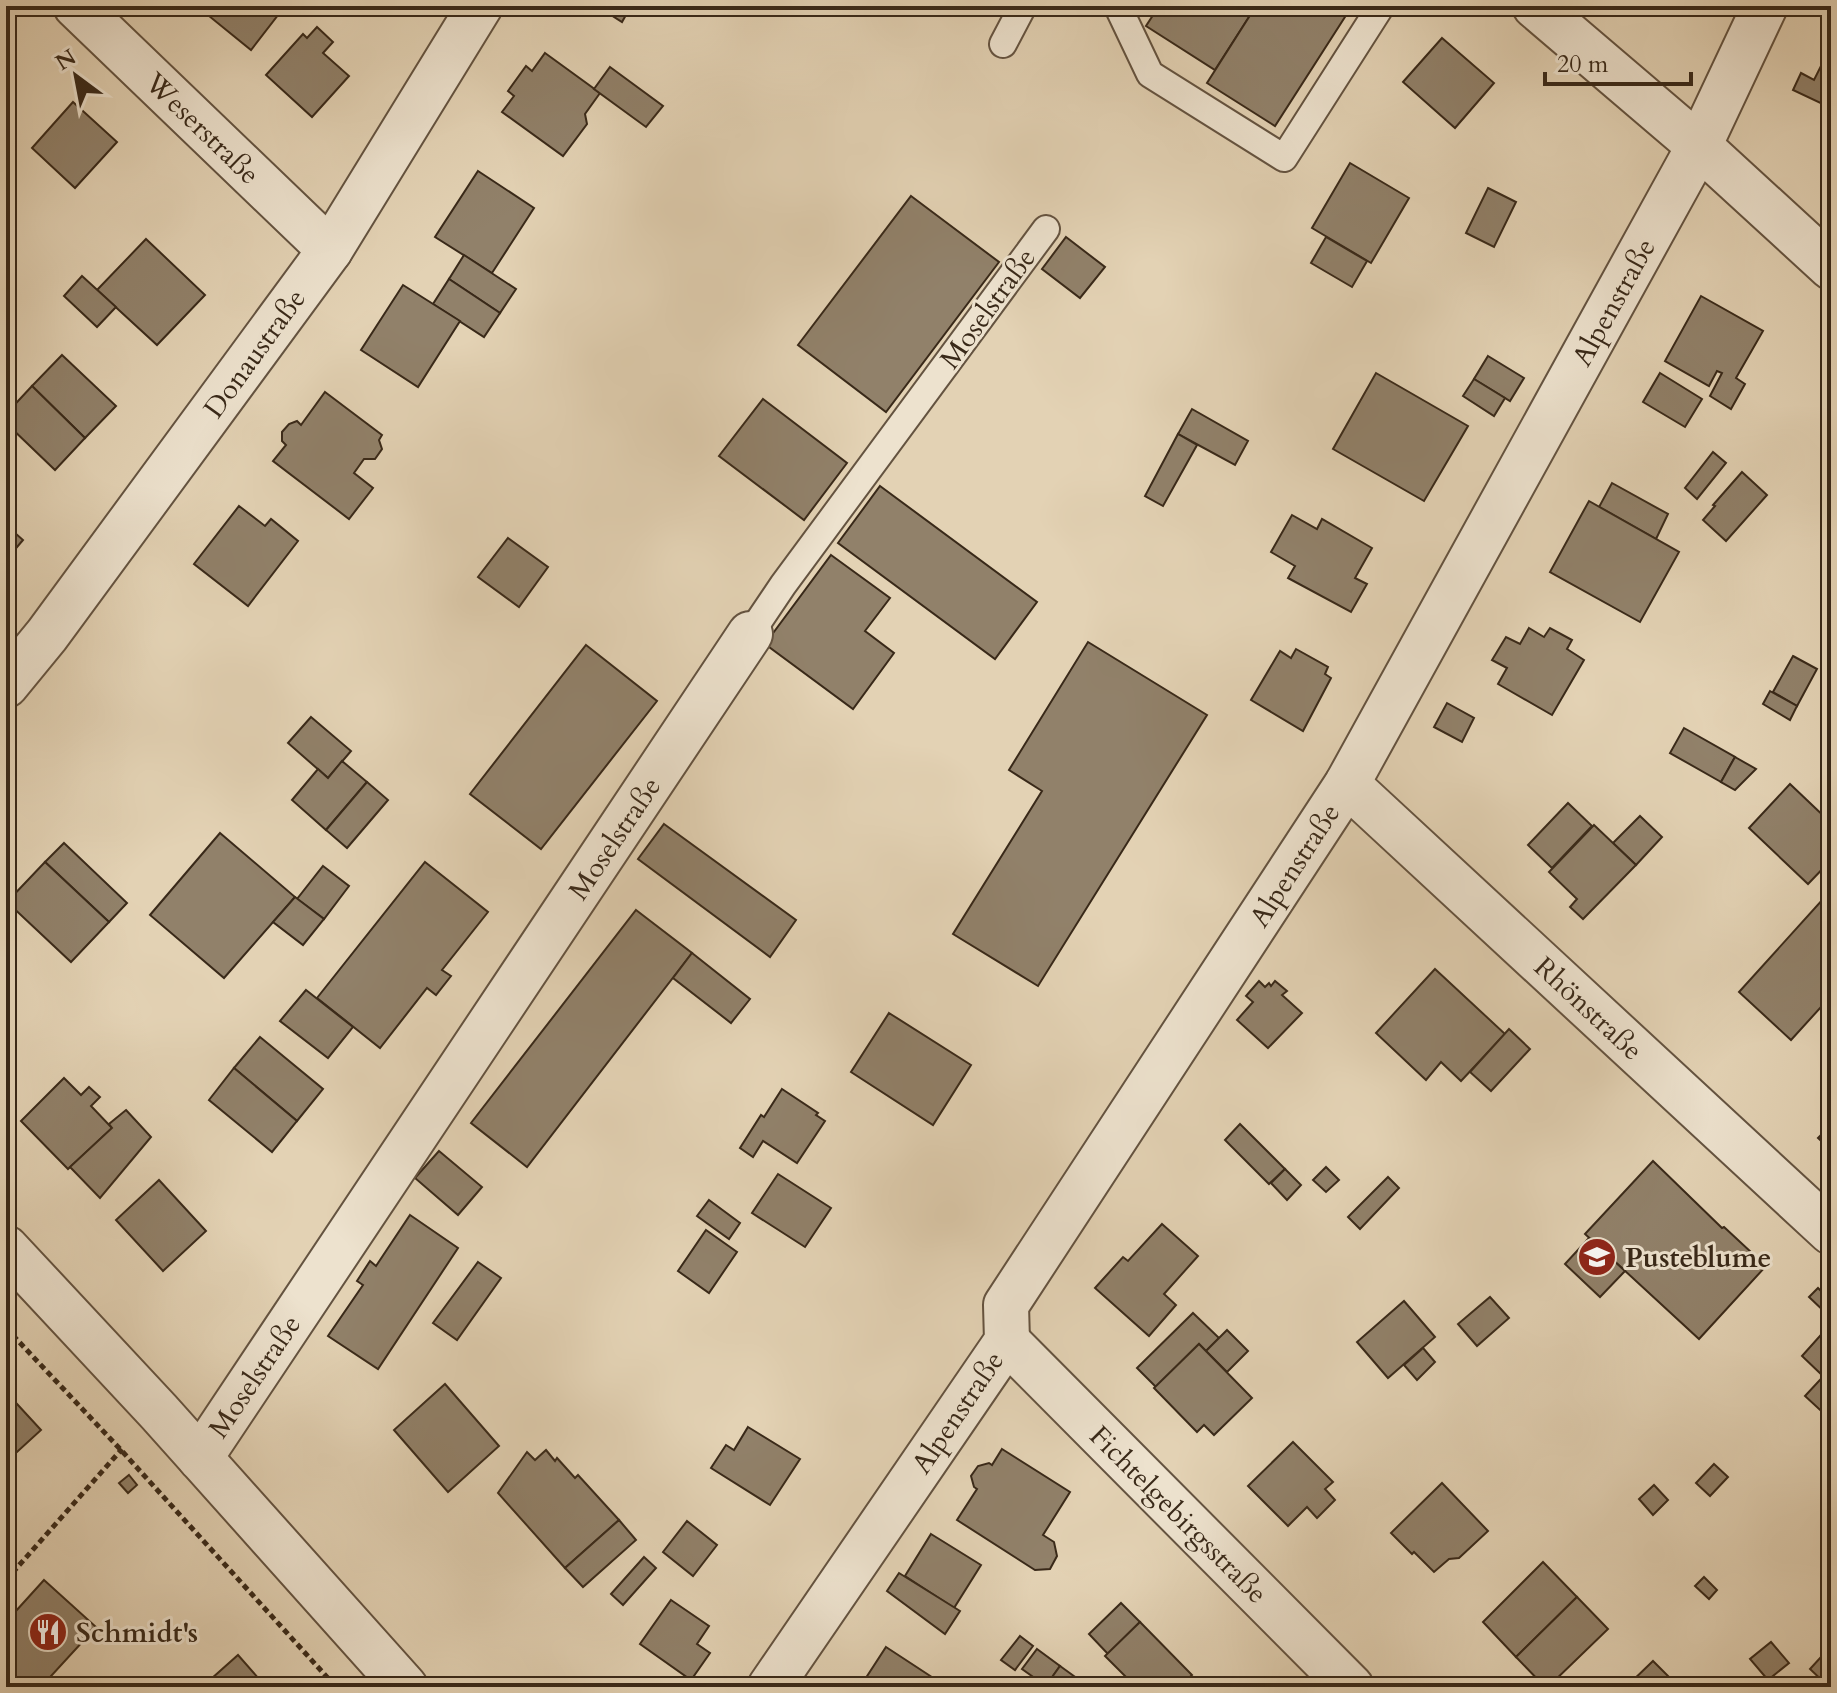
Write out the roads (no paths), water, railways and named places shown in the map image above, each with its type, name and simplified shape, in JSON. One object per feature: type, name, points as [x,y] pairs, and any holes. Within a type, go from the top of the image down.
[{"type":"street","name":"Weserstraße","points":[[76,6],[330,250]]},
{"type":"street","name":"Donaustraße","points":[[6,685],[47,635],[330,250],[480,6]]},
{"type":"street","points":[[1535,6],[1699,146],[1831,267]]},
{"type":"street","name":"Alpenstraße","points":[[770,1687],[1007,1341],[1006,1305],[1347,784],[1699,146],[1765,6]]},
{"type":"street","name":"Moselstraße","points":[[200,1458],[750,634]]},
{"type":"street","name":"Rhönstraße","points":[[1347,784],[1831,1232]]},
{"type":"street","name":"Moselstraße","points":[[6,1248],[159,1412],[405,1687]]},
{"type":"street","name":"Fichtelgebirgsstraße","points":[[1007,1341],[1351,1687]]},
{"type":"lane","points":[[1003,44],[1023,6]]},
{"type":"lane","points":[[1123,6],[1120,11],[1150,74],[1284,158],[1381,6]]},
{"type":"lane","name":"Moselstraße","points":[[750,634],[1046,229]]},
{"type":"place","name":"Pusteblume","points":[[1597,1257]]},
{"type":"place","name":"Schmidt's","points":[[48,1632]]}]
